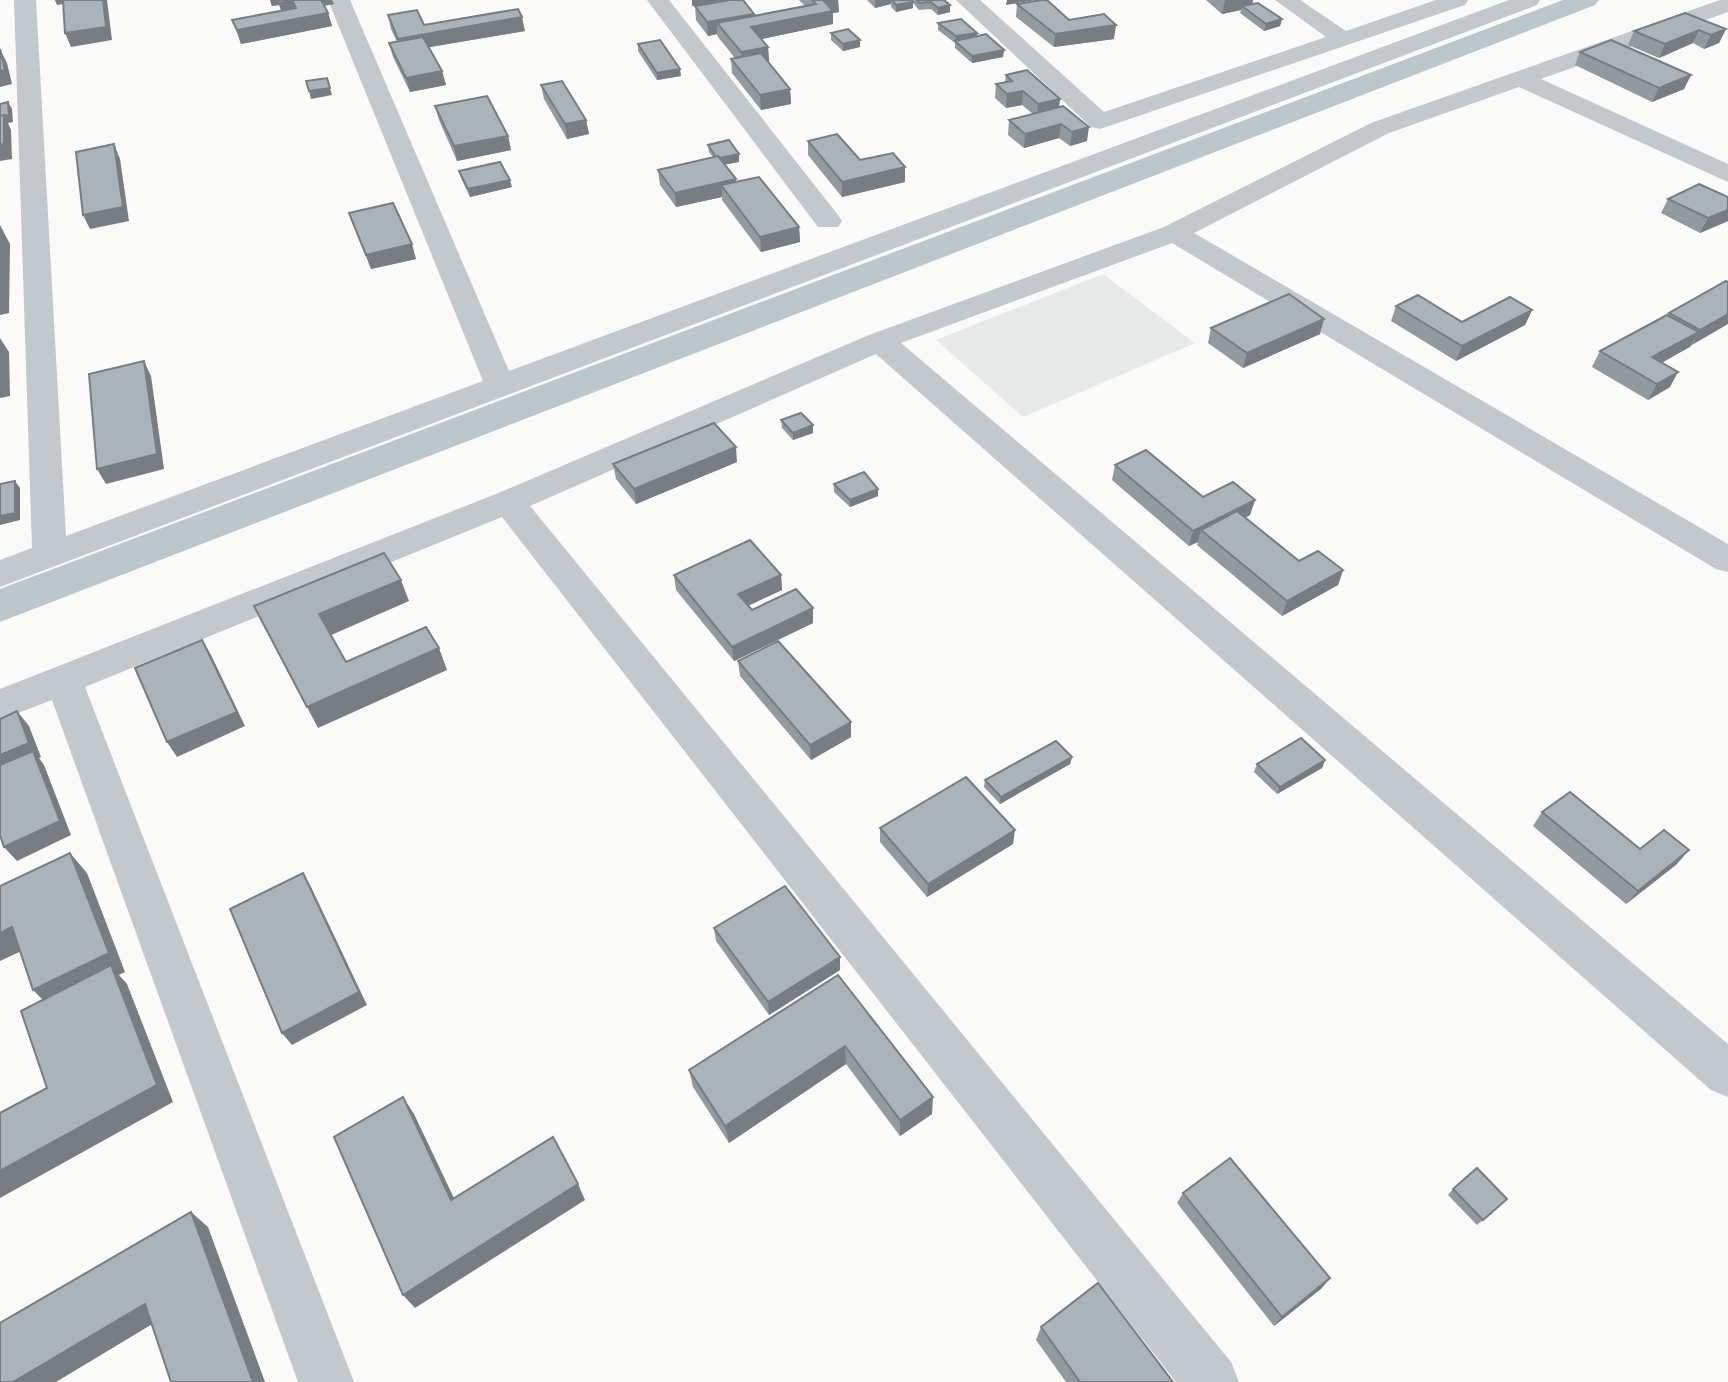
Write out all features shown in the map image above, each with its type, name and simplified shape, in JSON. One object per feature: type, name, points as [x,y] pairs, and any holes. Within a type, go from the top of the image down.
[{"type":"street","points":[[25,0],[50,555]]},
{"type":"street","points":[[339,0],[500,386]]},
{"type":"street","points":[[658,0],[828,220]]},
{"type":"street","points":[[967,0],[1100,122],[1457,0]]},
{"type":"street","points":[[1286,0],[1343,38]]},
{"type":"street","points":[[0,574],[1529,0]]},
{"type":"street","points":[[0,705],[63,677],[508,502],[880,341],[1174,233],[1380,128],[1524,80],[1728,5]]},
{"type":"street","points":[[1524,80],[1728,174]]},
{"type":"street","points":[[1174,233],[1728,560]]},
{"type":"street","points":[[880,341],[1728,1074]]},
{"type":"street","points":[[508,502],[1211,1382]]},
{"type":"street","points":[[63,677],[326,1382]]},
{"type":"shaded area","points":[[1103,274],[1195,343],[1023,417],[936,340]]},
{"type":"building","points":[[63,0],[103,0],[106,27],[65,33]]},
{"type":"building","points":[[292,0],[321,0],[328,13],[237,30],[232,20],[296,8]]},
{"type":"building","points":[[743,0],[754,14],[707,22],[695,6]]},
{"type":"building","points":[[812,0],[831,0],[824,1],[833,11],[751,27],[768,47],[741,52],[717,23],[816,4]]},
{"type":"building","points":[[892,0],[911,0],[913,2],[896,5]]},
{"type":"building","points":[[917,0],[944,0],[950,5],[938,8],[931,2],[919,3]]},
{"type":"building","points":[[1047,0],[1069,20],[1104,14],[1116,25],[1055,34],[1017,4]]},
{"type":"building","points":[[1258,3],[1282,19],[1266,24],[1242,6]]},
{"type":"building","points":[[518,9],[522,17],[398,39],[388,15],[417,10],[424,25]]},
{"type":"building","points":[[1685,13],[1726,29],[1711,35],[1699,30],[1665,44],[1634,31]]},
{"type":"building","points":[[961,19],[977,33],[956,36],[938,23]]},
{"type":"building","points":[[848,29],[860,40],[843,44],[831,33]]},
{"type":"building","points":[[986,34],[1004,50],[972,56],[955,41]]},
{"type":"building","points":[[423,37],[442,71],[406,78],[389,43]]},
{"type":"building","points":[[660,40],[680,69],[657,73],[638,44]]},
{"type":"building","points":[[1611,40],[1691,75],[1659,88],[1580,52]]},
{"type":"building","points":[[0,49],[5,70],[0,71]]},
{"type":"building","points":[[761,53],[790,89],[760,95],[731,59]]},
{"type":"building","points":[[1027,70],[1060,99],[1038,104],[1023,91],[1007,94],[996,84],[1012,81],[1006,75]]},
{"type":"building","points":[[327,78],[330,88],[309,91],[306,81]]},
{"type":"building","points":[[562,81],[586,120],[565,124],[541,85]]},
{"type":"building","points":[[487,96],[508,136],[454,146],[435,106]]},
{"type":"building","points":[[8,102],[9,115],[0,116],[0,104]]},
{"type":"building","points":[[1063,106],[1089,127],[1072,132],[1061,124],[1025,134],[1009,120]]},
{"type":"building","points":[[4,115],[4,144],[0,145],[0,116]]},
{"type":"building","points":[[837,134],[860,160],[893,153],[905,167],[842,182],[808,141]]},
{"type":"building","points":[[729,140],[739,154],[716,157],[708,145]]},
{"type":"building","points":[[114,144],[123,207],[83,215],[76,152]]},
{"type":"building","points":[[718,156],[736,179],[675,193],[658,170]]},
{"type":"building","points":[[500,162],[510,180],[468,189],[459,171]]},
{"type":"building","points":[[759,177],[799,227],[760,237],[721,185]]},
{"type":"building","points":[[1699,184],[1728,197],[1728,210],[1708,218],[1668,199]]},
{"type":"building","points":[[393,203],[412,244],[366,255],[349,213]]},
{"type":"building","points":[[1726,281],[1728,314],[1700,330],[1669,313]]},
{"type":"building","points":[[1289,294],[1324,319],[1247,353],[1211,328]]},
{"type":"building","points":[[1418,295],[1462,322],[1510,297],[1532,310],[1462,346],[1396,306]]},
{"type":"building","points":[[1667,315],[1699,332],[1652,357],[1678,372],[1657,384],[1600,351]]},
{"type":"building","points":[[144,361],[157,454],[97,469],[89,374]]},
{"type":"building","points":[[801,413],[813,425],[793,433],[781,420]]},
{"type":"building","points":[[714,423],[736,447],[634,489],[613,464]]},
{"type":"building","points":[[1146,450],[1203,497],[1233,482],[1255,500],[1193,531],[1115,465]]},
{"type":"building","points":[[864,472],[878,489],[850,500],[834,484]]},
{"type":"building","points":[[15,481],[15,513],[0,516],[0,484]]},
{"type":"building","points":[[1237,511],[1299,561],[1318,551],[1343,570],[1287,601],[1201,530]]},
{"type":"building","points":[[750,540],[781,575],[738,594],[752,610],[796,589],[813,608],[732,647],[674,575]]},
{"type":"building","points":[[384,553],[401,580],[319,614],[346,662],[426,627],[439,648],[307,707],[254,606]]},
{"type":"building","points":[[202,640],[237,712],[167,742],[135,668]]},
{"type":"building","points":[[778,641],[851,722],[810,745],[738,661]]},
{"type":"building","points":[[17,711],[29,743],[0,755],[0,719]]},
{"type":"building","points":[[1301,738],[1325,760],[1280,787],[1257,764]]},
{"type":"building","points":[[1056,741],[1072,757],[1001,797],[985,780]]},
{"type":"building","points":[[33,751],[60,821],[4,847],[0,835],[0,765]]},
{"type":"building","points":[[966,777],[1015,830],[928,884],[880,828]]},
{"type":"building","points":[[1570,792],[1640,849],[1664,830],[1689,850],[1638,891],[1542,812]]},
{"type":"building","points":[[70,853],[109,953],[33,990],[12,927],[0,933],[0,886]]},
{"type":"building","points":[[303,873],[359,992],[282,1033],[230,909]]},
{"type":"building","points":[[785,886],[840,957],[768,1002],[714,928]]},
{"type":"building","points":[[111,965],[157,1085],[0,1171],[0,1113],[47,1088],[21,1011]]},
{"type":"building","points":[[838,975],[933,1097],[900,1120],[845,1046],[725,1126],[689,1070]]},
{"type":"building","points":[[403,1097],[451,1200],[553,1137],[578,1184],[403,1295],[334,1137]]},
{"type":"building","points":[[1230,1158],[1330,1278],[1282,1317],[1183,1193]]},
{"type":"building","points":[[1477,1168],[1507,1199],[1483,1220],[1453,1189]]},
{"type":"building","points":[[191,1212],[253,1382],[171,1382],[145,1304],[13,1382],[0,1382],[0,1323]]},
{"type":"building","points":[[1098,1283],[1173,1382],[1080,1382],[1041,1327]]},
{"type":"waterway","points":[[0,606],[1586,0]]}]
